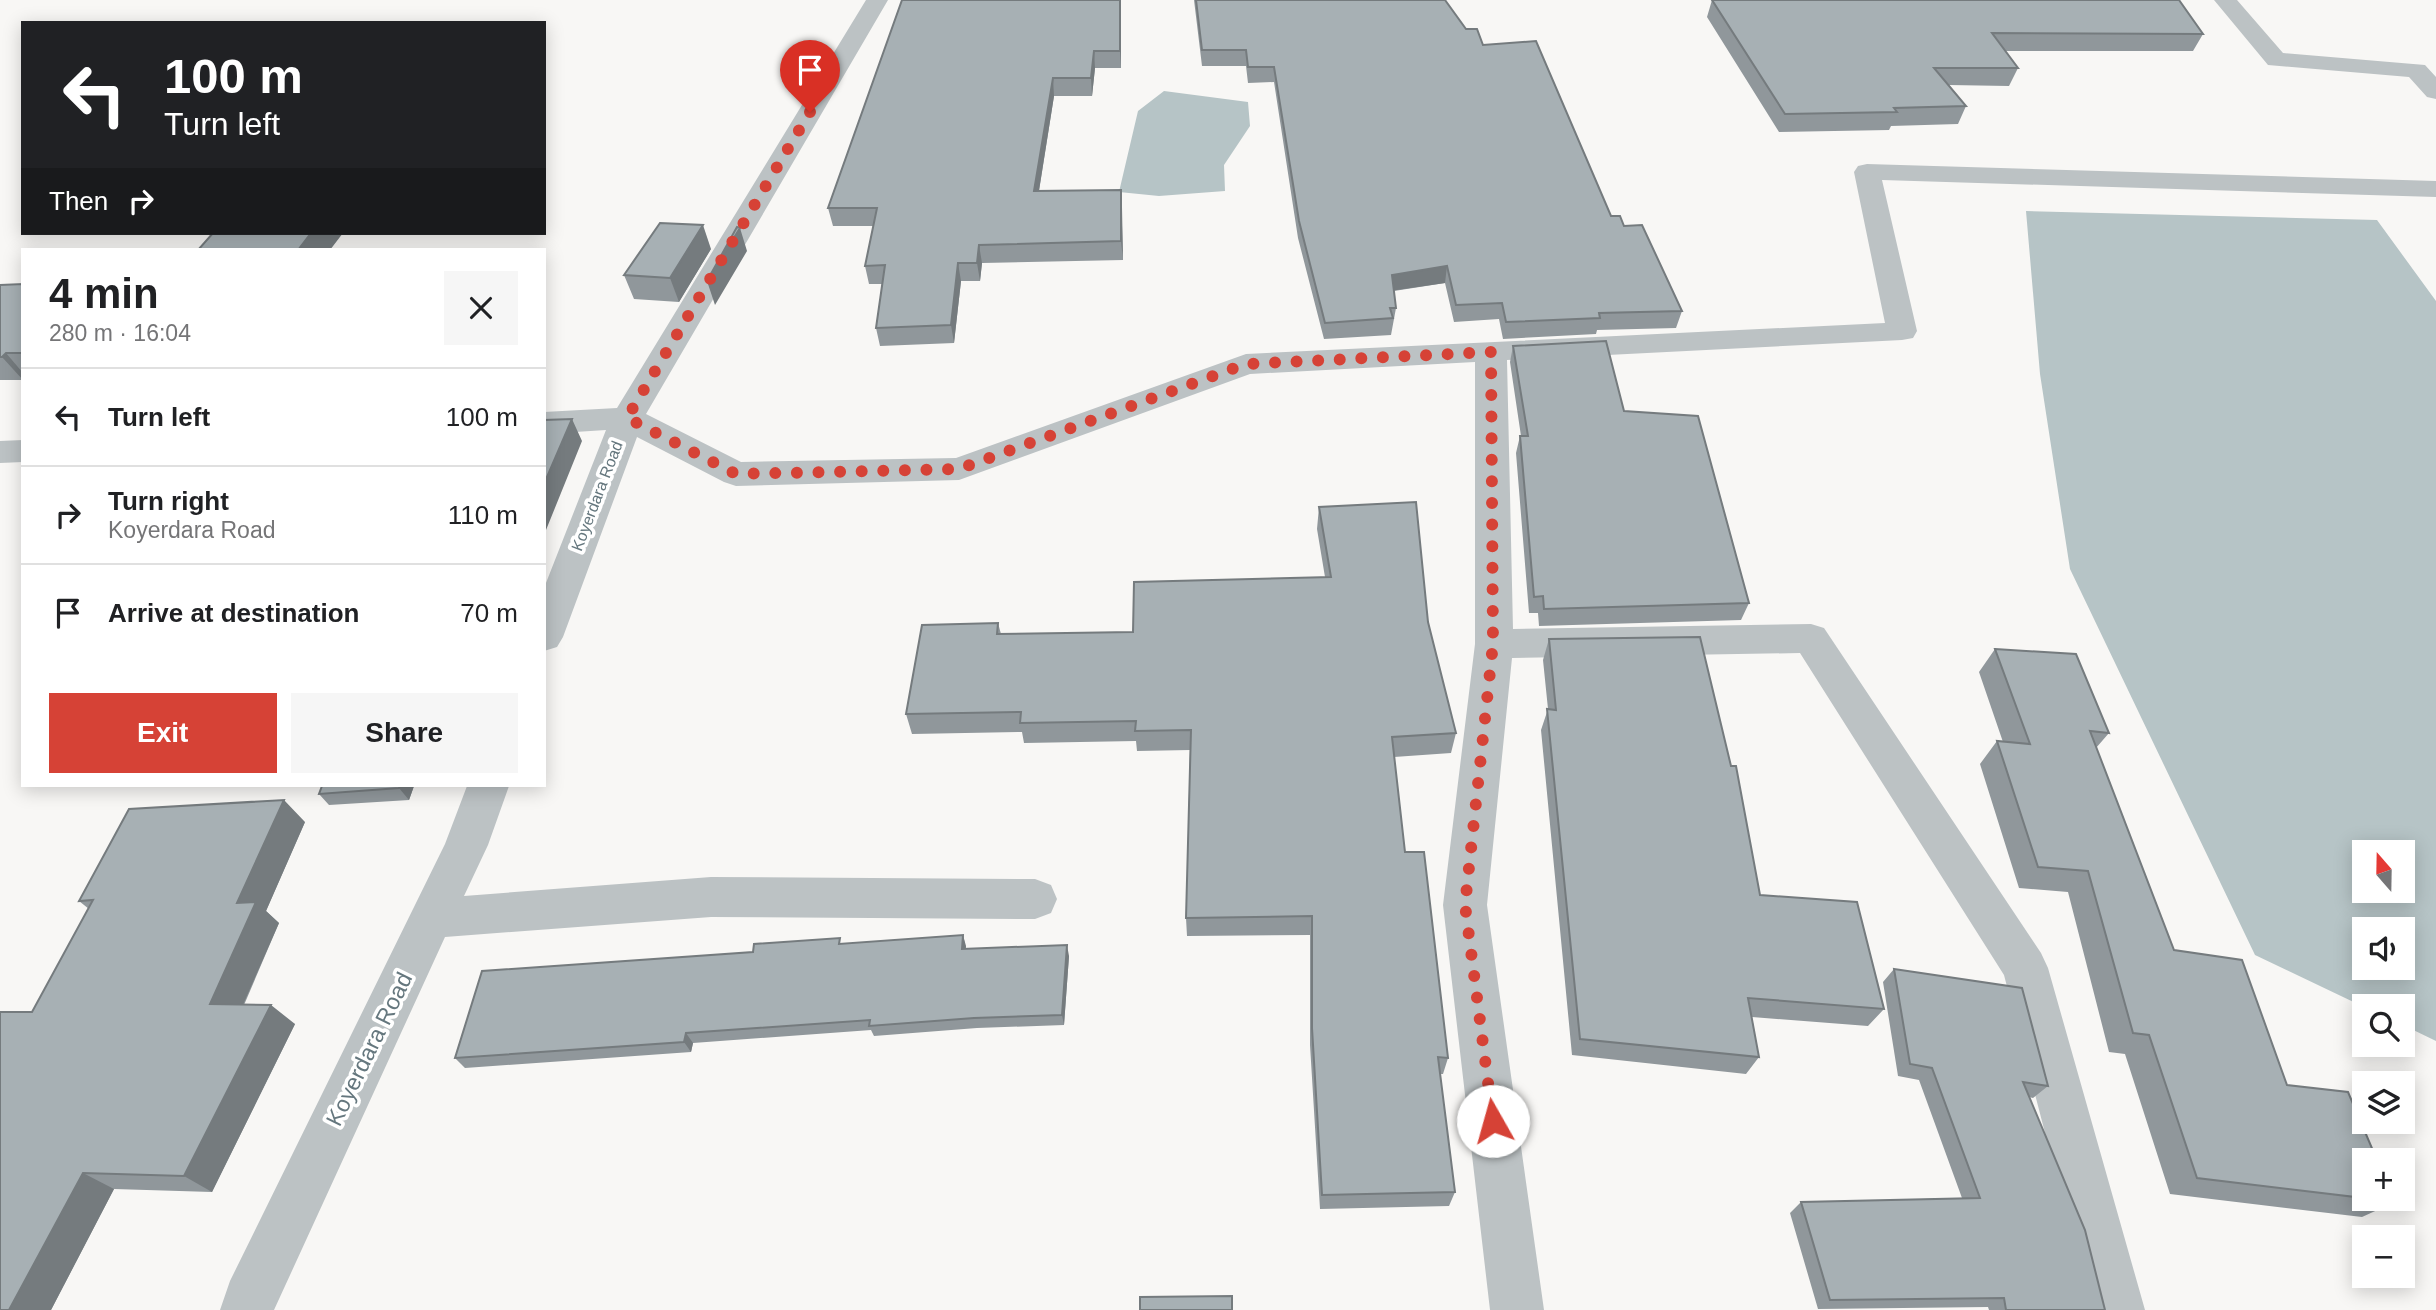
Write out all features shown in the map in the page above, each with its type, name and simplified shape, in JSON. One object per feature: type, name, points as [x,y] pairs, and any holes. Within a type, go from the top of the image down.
[{"type":"street","name":"Koyerdara Road","points":[[546,633],[627,418],[877,0]]},
{"type":"street","points":[[2225,0],[2276,60],[2416,70],[2436,92]]},
{"type":"street","points":[[546,422],[627,418],[736,474],[959,469],[1246,364],[1902,331],[1867,172],[2436,189]]},
{"type":"street","points":[[1491,352],[1493,644],[1465,905],[1517,1310]]},
{"type":"street","points":[[0,452],[21,451]]},
{"type":"street","points":[[1493,644],[1811,638],[2025,968],[2118,1310]]},
{"type":"street","name":"Koyerdara Road","points":[[247,1310],[249,1300],[466,845],[488,787]]},
{"type":"street","points":[[432,918],[711,897],[1035,899]]},
{"type":"shaded area","points":[[1164,91],[1248,102],[1250,126],[1224,165],[1225,191],[1159,196],[1119,192],[1138,111]]},
{"type":"shaded area","points":[[2026,211],[2377,220],[2436,301],[2436,1041],[2415,1031],[2415,994],[2352,994],[2352,1001],[2255,955],[2070,569],[2040,374]]},
{"type":"building","points":[[902,0],[1120,0],[1120,51],[1094,51],[1091,78],[1053,78],[1034,191],[1121,190],[1121,241],[979,245],[977,263],[958,263],[951,325],[876,328],[885,265],[865,266],[877,208],[828,208]]},
{"type":"building","points":[[1196,0],[1445,0],[1466,29],[1477,29],[1483,45],[1536,41],[1611,216],[1620,216],[1624,226],[1642,225],[1682,311],[1599,313],[1600,318],[1506,322],[1502,303],[1456,305],[1447,266],[1392,275],[1396,308],[1390,308],[1393,318],[1325,323],[1299,221],[1274,67],[1248,67],[1246,50],[1202,50]]},
{"type":"building","points":[[1712,0],[2179,0],[2203,34],[1992,33],[2018,68],[1934,68],[1966,106],[1894,108],[1897,112],[1785,114]]},
{"type":"building","points":[[660,223],[703,225],[670,278],[624,275]]},
{"type":"building","points":[[737,227],[740,228],[707,281]]},
{"type":"building","points":[[211,235],[309,235],[300,248],[200,248]]},
{"type":"building","points":[[21,284],[21,353],[6,353],[2,357],[0,357],[0,285]]},
{"type":"building","points":[[1606,341],[1624,411],[1698,416],[1749,603],[1544,609],[1543,596],[1534,597],[1520,436],[1528,436],[1513,346]]},
{"type":"building","points":[[572,419],[546,479],[546,420]]},
{"type":"building","points":[[1416,502],[1428,622],[1456,733],[1392,737],[1405,852],[1424,852],[1448,1058],[1438,1057],[1455,1192],[1322,1195],[1312,1028],[1312,916],[1186,918],[1191,730],[1135,731],[1136,721],[1020,723],[1021,712],[906,714],[922,625],[998,623],[997,634],[1133,632],[1134,582],[1331,577],[1319,507]]},
{"type":"building","points":[[1700,637],[1731,766],[1736,766],[1760,895],[1857,902],[1884,1009],[1748,998],[1759,1057],[1580,1039],[1547,709],[1556,710],[1549,639]]},
{"type":"building","points":[[1995,649],[2076,654],[2109,733],[2090,731],[2174,950],[2242,960],[2287,1085],[2348,1092],[2352,1101],[2352,1134],[2366,1134],[2372,1148],[2352,1148],[2352,1197],[2197,1178],[2149,1035],[2133,1033],[2088,871],[2038,867],[1997,741],[2030,744]]},
{"type":"building","points":[[322,787],[400,787],[399,788],[319,794]]},
{"type":"building","points":[[284,800],[237,903],[256,902],[210,1004],[271,1005],[184,1176],[83,1173],[9,1310],[0,1310],[0,1012],[32,1012],[93,900],[79,901],[129,809]]},
{"type":"building","points":[[963,935],[962,949],[1067,945],[1062,1015],[869,1026],[870,1020],[686,1033],[684,1042],[455,1058],[482,971],[753,952],[754,944],[840,938],[839,944]]},
{"type":"building","points":[[1894,969],[2022,988],[2048,1086],[2023,1082],[2085,1230],[2105,1310],[2006,1310],[2004,1298],[1830,1300],[1801,1202],[1980,1198],[1932,1068],[1910,1064]]},
{"type":"building","points":[[1232,1296],[1232,1310],[1140,1310],[1140,1297]]},
{"type":"route","points":[[810,112],[627,418],[736,474],[959,469],[1246,364],[1491,352],[1493,644],[1465,905],[1493,1121]]}]
